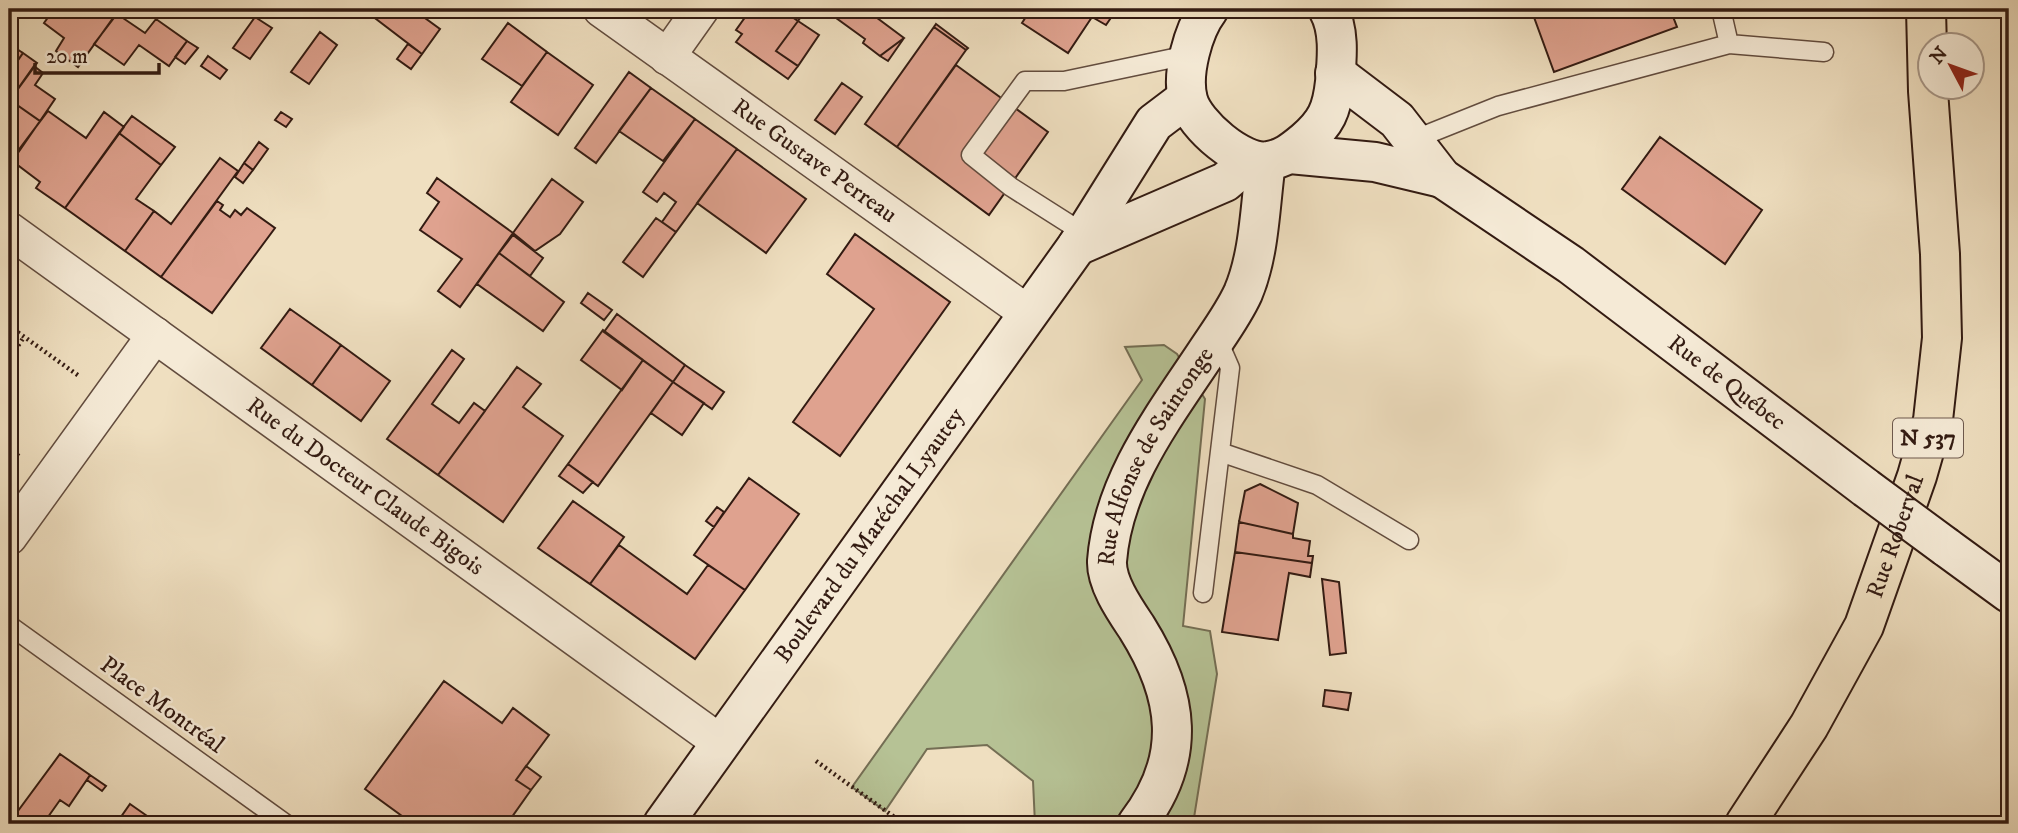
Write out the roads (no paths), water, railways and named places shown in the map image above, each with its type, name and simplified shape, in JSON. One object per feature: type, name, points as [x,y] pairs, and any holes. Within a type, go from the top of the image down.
[{"type":"main road","name":"Rue Roberval","points":[[1745,824],[1809,726],[1864,626],[1917,476],[1933,420],[1941,338],[1941,282],[1928,91],[1926,9]]},
{"type":"street","name":"Rue Gustave Perreau","points":[[600,9],[1029,314]]},
{"type":"street","points":[[667,57],[701,9]]},
{"type":"street","points":[[1208,9],[1188,55],[1187,98],[1194,116],[1210,135],[1269,159]]},
{"type":"street","points":[[1081,240],[1225,182],[1312,135],[1327,117],[1333,98],[1336,33],[1328,9]]},
{"type":"street","name":"Rue de Québec","points":[[1335,73],[1397,120],[1442,178],[1571,265],[2009,593]]},
{"type":"street","name":"Boulevard du Maréchal Lyautey","points":[[663,824],[1081,240],[1154,123],[1187,98]]},
{"type":"street","name":"Rue de Québec","points":[[1269,159],[1374,162],[1442,178]]},
{"type":"street","name":"Rue Alfonse de Saintonge","points":[[1137,824],[1151,806],[1168,765],[1173,725],[1167,687],[1152,653],[1118,599],[1107,565],[1112,521],[1154,432],[1243,293],[1253,260],[1269,159]]},
{"type":"street","name":"Rue du Docteur Claude Bigois","points":[[9,230],[721,743]]},
{"type":"street","points":[[9,537],[155,335]]},
{"type":"lane","points":[[1721,9],[1729,44]]},
{"type":"lane","points":[[1413,140],[1498,106],[1729,44],[1824,52]]},
{"type":"lane","points":[[1081,240],[971,155],[1025,82],[1064,81],[1188,55]]},
{"type":"lane","points":[[1203,593],[1230,368],[1217,337]]},
{"type":"lane","points":[[1220,452],[1317,485],[1409,540]]},
{"type":"lane","name":"Place Montréal","points":[[9,625],[286,824]]}]
